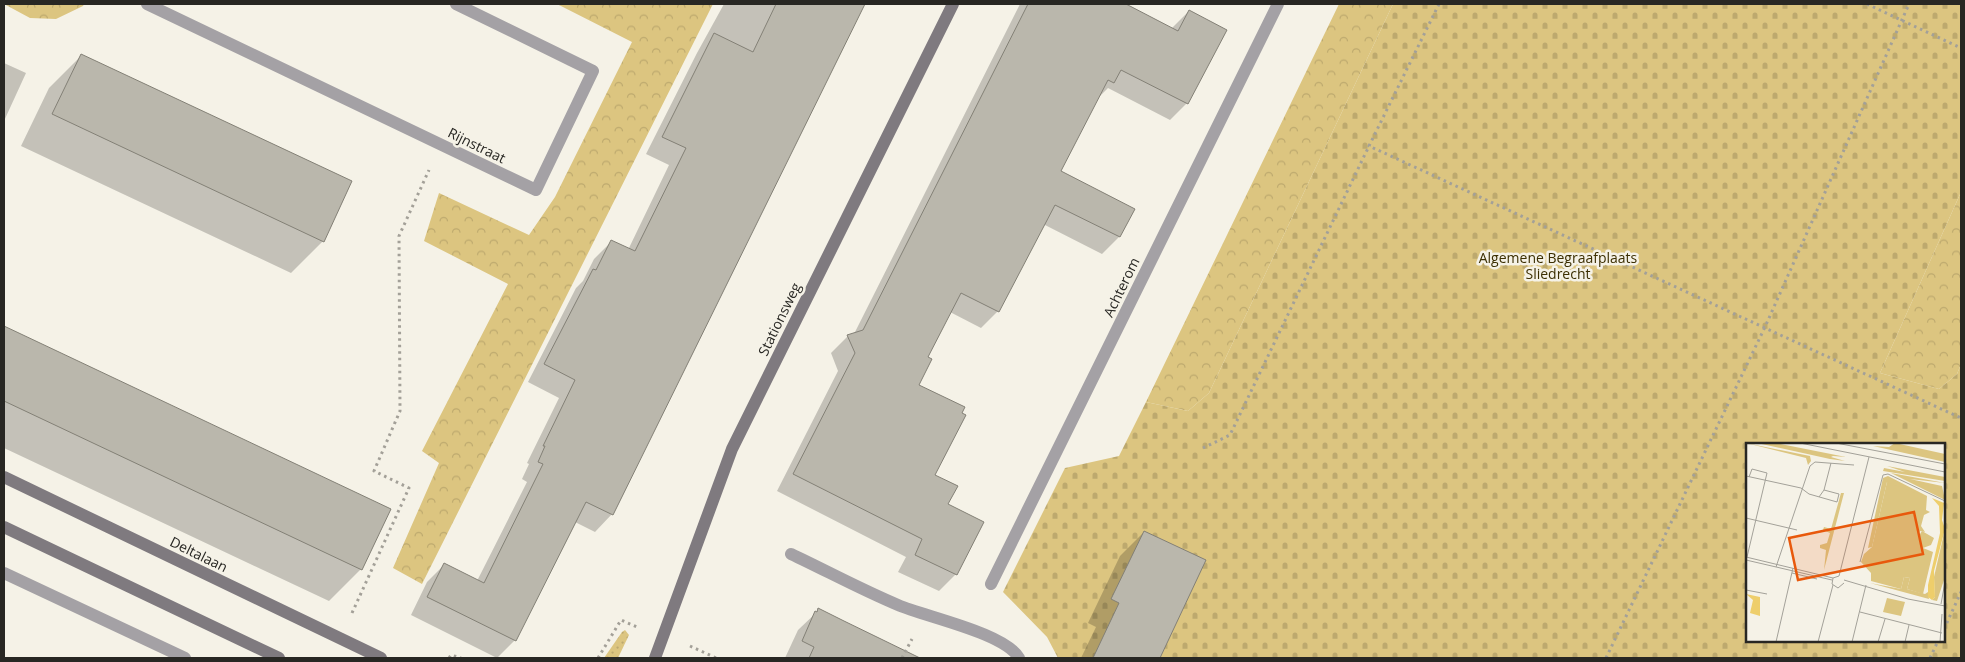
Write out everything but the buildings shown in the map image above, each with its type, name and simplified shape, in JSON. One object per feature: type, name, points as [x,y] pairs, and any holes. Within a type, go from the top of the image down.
[{"type":"street","name":"Rijnstraat","points":[[147,4],[536,190],[593,70],[456,4]]},
{"type":"street","name":"Stationsweg","points":[[655,658],[732,448],[953,4]]},
{"type":"street","name":"Achterom","points":[[991,584],[1278,4]]},
{"type":"street","name":"Deltalaan","points":[[4,477],[381,658]]},
{"type":"street","points":[[4,526],[279,658]]},
{"type":"street","points":[[791,554],[899,606],[963,626],[1014,650],[1019,658]]},
{"type":"street","points":[[4,573],[185,658]]},
{"type":"path","points":[[1203,448],[1230,436],[1439,4]]},
{"type":"path","points":[[1867,4],[1961,48]]},
{"type":"path","points":[[1606,658],[1765,327],[1909,4]]},
{"type":"path","points":[[340,639],[409,488],[374,471],[400,411],[399,236],[441,144]]},
{"type":"path","points":[[1369,146],[1961,418]]},
{"type":"path","points":[[1945,627],[1961,592]]},
{"type":"path","points":[[1930,658],[1938,642]]},
{"type":"path","points":[[450,658],[451,654],[460,658]]},
{"type":"green space","points":[[4,4],[84,4],[56,19],[30,18]]},
{"type":"green space","points":[[557,4],[713,4],[422,584],[393,568],[439,463],[422,451],[508,284],[424,241],[439,193],[529,235],[555,197],[632,42]]},
{"type":"green space","points":[[1339,4],[1393,4],[1209,393],[1188,411],[1146,402]]},
{"type":"green space","name":"Algemene Begraafplaats Sliedrecht","points":[[1393,4],[1961,4],[1961,192],[1880,373],[1939,389],[1957,374],[1961,364],[1961,658],[1058,658],[1047,637],[1003,592],[1065,468],[1119,456],[1146,402],[1188,411],[1209,393]]},
{"type":"green space","points":[[1961,192],[1961,364],[1957,374],[1939,389],[1880,373]]},
{"type":"green space","points":[[625,630],[629,635],[618,658],[604,658],[622,632]]}]
